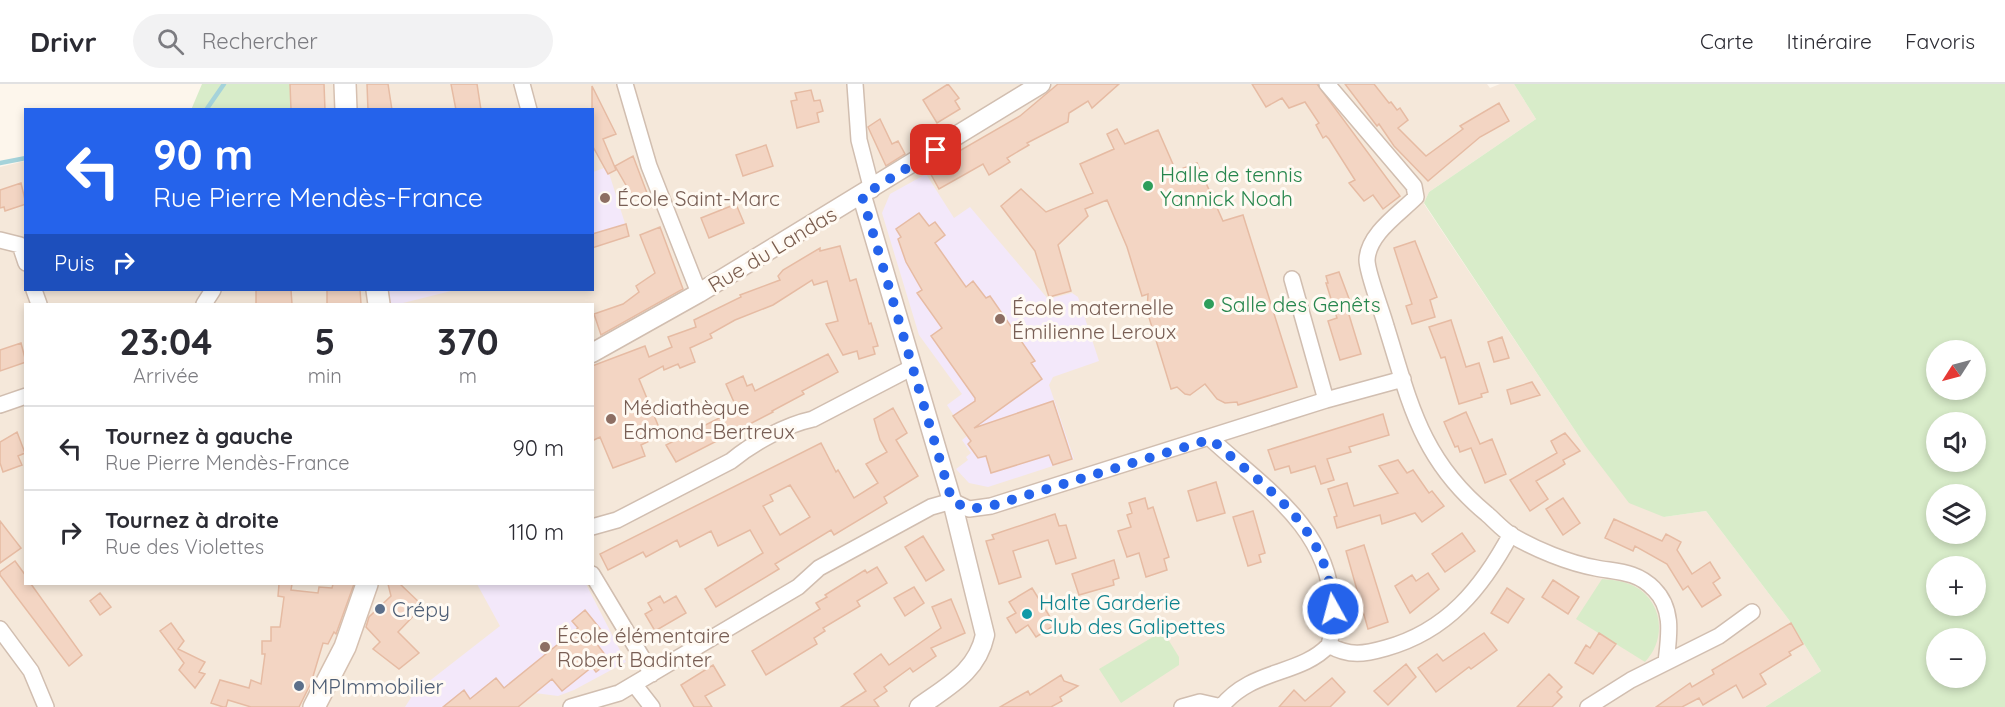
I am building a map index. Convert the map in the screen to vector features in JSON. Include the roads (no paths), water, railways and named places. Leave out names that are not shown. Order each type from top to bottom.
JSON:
[{"type":"main road","points":[[345,84],[346,108]]},
{"type":"main road","points":[[314,706],[345,647],[367,585]]},
{"type":"street","points":[[522,84],[528,108]]},
{"type":"street","points":[[624,84],[649,166],[699,293]]},
{"type":"street","points":[[855,84],[859,140],[867,193],[911,368],[952,501],[985,635],[981,653],[974,665],[920,707]]},
{"type":"street","name":"Rue du Landas","points":[[594,352],[699,293],[867,193],[1041,84]]},
{"type":"street","points":[[1327,84],[1414,186],[1416,197],[1374,238],[1367,261],[1403,379],[1424,438],[1435,460],[1463,495],[1511,534],[1562,558],[1596,568],[1629,573],[1645,580],[1661,598],[1667,611],[1670,624],[1666,662]]},
{"type":"street","points":[[0,240],[23,244]]},
{"type":"street","points":[[1292,279],[1326,400]]},
{"type":"street","points":[[594,526],[617,520],[731,461],[752,447],[800,422],[813,419],[911,368]]},
{"type":"street","points":[[571,707],[618,693],[652,674],[798,587],[819,568],[912,516],[952,501],[969,509],[991,506],[1211,439],[1326,400],[1403,379]]},
{"type":"street","points":[[0,405],[24,397]]},
{"type":"street","points":[[1182,707],[1200,702],[1222,707],[1233,692],[1259,678],[1318,657],[1329,645],[1334,630],[1331,588],[1318,548],[1290,508],[1211,439]]},
{"type":"street","points":[[1329,645],[1340,652],[1353,655],[1370,653],[1403,644],[1435,626],[1473,594],[1511,534]]},
{"type":"street","points":[[594,577],[652,674]]},
{"type":"street","points":[[1588,707],[1666,662],[1719,636],[1752,612]]},
{"type":"street","points":[[0,629],[31,671],[42,704],[46,707]]},
{"type":"street","points":[[634,684],[652,707]]},
{"type":"waterway","points":[[207,108],[224,84]]},
{"type":"waterway","points":[[0,163],[24,158]]},
{"type":"place","name":"Halle de tennis Yannick Noah","points":[[1148,186]]},
{"type":"place","name":"École Saint-Marc","points":[[605,198]]},
{"type":"place","name":"Salle des Genêts","points":[[1209,304]]},
{"type":"place","name":"École maternelle Émilienne Leroux","points":[[1000,319]]},
{"type":"place","name":"Médiathèque Edmond-Bertreux","points":[[611,419]]},
{"type":"place","name":"Crépy","points":[[380,609]]},
{"type":"place","name":"Halte Garderie Club des Galipettes","points":[[1027,614]]},
{"type":"place","name":"École élémentaire Robert Badinter","points":[[545,647]]},
{"type":"place","name":"MPImmobilier","points":[[299,686]]}]
